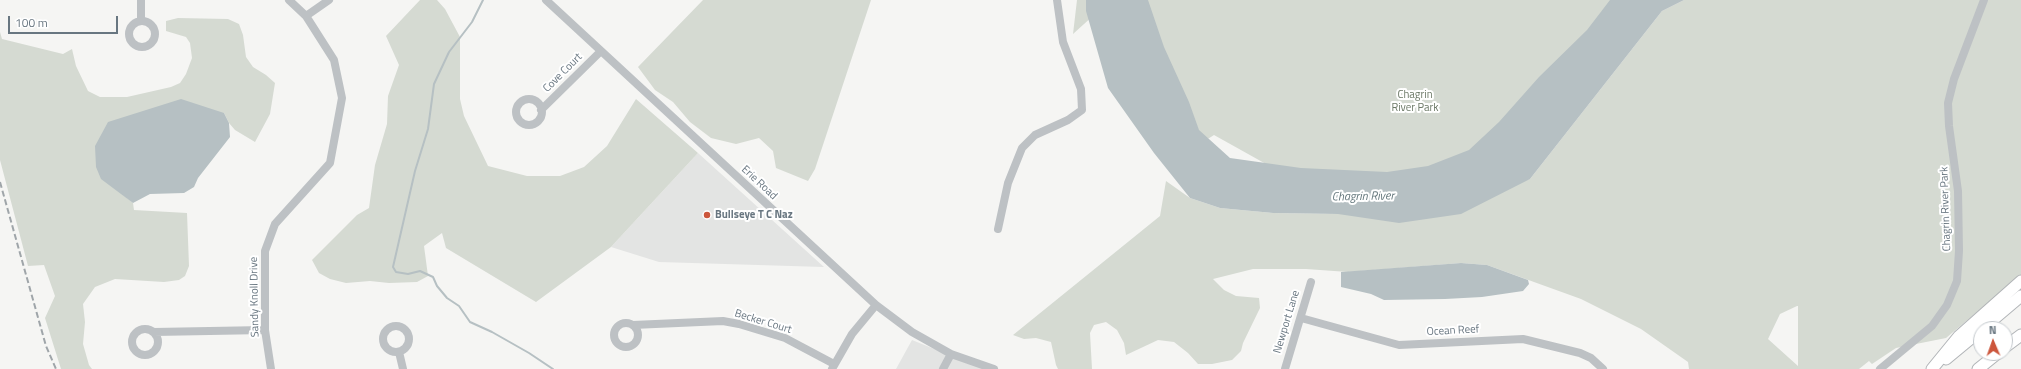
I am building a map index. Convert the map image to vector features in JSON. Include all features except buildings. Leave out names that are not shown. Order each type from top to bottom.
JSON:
[{"type":"highway","points":[[1934,369],[1959,336],[2021,281]]},
{"type":"highway","points":[[1992,321],[2021,296]]},
{"type":"highway","points":[[2013,340],[2021,334]]},
{"type":"highway","points":[[1934,369],[1973,337]]},
{"type":"highway","points":[[1978,369],[1988,361]]},
{"type":"street","points":[[141,0],[141,21]]},
{"type":"street","name":"Sandy Knoll Drive","points":[[271,369],[265,330],[265,251],[275,224],[330,163],[342,98],[334,60],[306,16],[289,0]]},
{"type":"street","points":[[306,16],[330,0]]},
{"type":"street","name":"Erie Road","points":[[546,0],[876,306],[912,332],[951,354],[994,369]]},
{"type":"street","points":[[998,229],[1008,183],[1022,148],[1035,135],[1068,120],[1082,110],[1081,89],[1063,42],[1057,0]]},
{"type":"street","name":"Chagrin River Park","points":[[1880,369],[1932,326],[1947,305],[1957,281],[1959,251],[1958,191],[1949,126],[1948,103],[1954,79],[1984,0]]},
{"type":"street","name":"Cove Court","points":[[541,110],[600,51]]},
{"type":"street","name":"Newport Lane","points":[[1285,369],[1311,282]]},
{"type":"street","points":[[833,366],[852,334],[876,306]]},
{"type":"street","name":"Ocean Reef","points":[[1301,318],[1399,345],[1523,339],[1580,353],[1591,358],[1603,369]]},
{"type":"street","name":"Becker Court","points":[[633,325],[723,321],[739,324],[785,338],[833,366]]},
{"type":"street","points":[[154,332],[265,330]]},
{"type":"street","points":[[399,352],[403,369]]},
{"type":"street","points":[[943,369],[951,354]]},
{"type":"shaded area","points":[[698,153],[824,267],[659,262],[611,247]]},
{"type":"shaded area","points":[[912,340],[984,369],[896,369]]},
{"type":"green space","points":[[420,0],[437,0],[445,9],[460,37],[460,99],[464,116],[488,166],[527,176],[560,176],[584,167],[607,146],[636,99],[698,153],[611,247],[536,302],[446,248],[442,233],[424,246],[428,276],[417,282],[389,283],[370,281],[346,283],[330,279],[319,273],[312,260],[357,215],[369,208],[375,165],[387,124],[388,96],[399,65],[386,36]]},
{"type":"green space","points":[[703,0],[871,0],[815,169],[808,181],[776,168],[773,151],[759,138],[736,144],[711,138],[690,122],[673,102],[655,90],[638,67]]},
{"type":"green space","name":"Chagrin River Park","points":[[1077,0],[1639,0],[1530,169],[1309,188],[1214,135],[1180,157],[1105,5],[1073,34]]},
{"type":"green space","points":[[1684,0],[2021,0],[2021,275],[1946,338],[1896,348],[1872,364],[1869,361],[1859,369],[1689,369],[1688,362],[1641,329],[1581,299],[1487,265],[1461,263],[1348,272],[1306,269],[1253,269],[1213,279],[1224,290],[1236,296],[1259,298],[1260,308],[1243,343],[1241,351],[1232,360],[1212,364],[1198,364],[1188,353],[1174,342],[1158,340],[1126,355],[1124,343],[1117,330],[1106,322],[1094,325],[1090,333],[1092,369],[1058,369],[1051,342],[1036,338],[1024,339],[1013,335],[1160,216],[1166,181],[1190,198],[1220,208],[1273,213],[1338,214],[1530,179],[1662,11]],"holes":[[[1798,306],[1798,366],[1768,339],[1780,314]]]},
{"type":"green space","points":[[178,18],[228,19],[239,24],[243,35],[246,57],[253,67],[275,83],[270,114],[255,142],[235,130],[229,123],[224,113],[120,192],[133,203],[134,210],[187,213],[189,266],[185,276],[179,280],[164,282],[115,279],[95,287],[83,304],[85,322],[83,344],[89,365],[92,369],[61,369],[45,318],[55,296],[44,265],[28,266],[0,160],[0,32],[2,39],[63,54],[72,49],[76,66],[88,91],[100,97],[127,97],[171,87],[180,83],[186,74],[192,58],[190,43],[186,37],[166,31],[166,21]]},
{"type":"water","name":"Chagrin River","points":[[1086,0],[1148,0],[1164,47],[1189,102],[1199,130],[1230,158],[1301,168],[1387,172],[1428,166],[1469,150],[1499,122],[1539,77],[1587,30],[1610,0],[1684,0],[1662,11],[1530,179],[1461,214],[1399,223],[1338,214],[1273,213],[1220,208],[1190,198],[1154,153],[1108,88],[1086,11]]},
{"type":"water","points":[[181,99],[224,113],[229,123],[230,137],[198,178],[194,187],[184,193],[150,194],[133,203],[101,179],[96,167],[95,146],[108,122]]},
{"type":"water","points":[[1461,263],[1487,265],[1528,280],[1529,284],[1523,291],[1482,297],[1384,300],[1371,294],[1341,287],[1341,272]]},
{"type":"waterway","points":[[483,0],[472,22],[449,52],[434,84],[428,129],[415,171],[393,267],[396,272],[408,274],[420,271],[433,277],[437,286],[447,298],[459,306],[470,322],[492,332],[529,353],[553,369]]},
{"type":"railway","points":[[0,182],[46,346],[56,369]]},
{"type":"place","name":"Bullseye T C Naz","points":[[707,215]]}]
